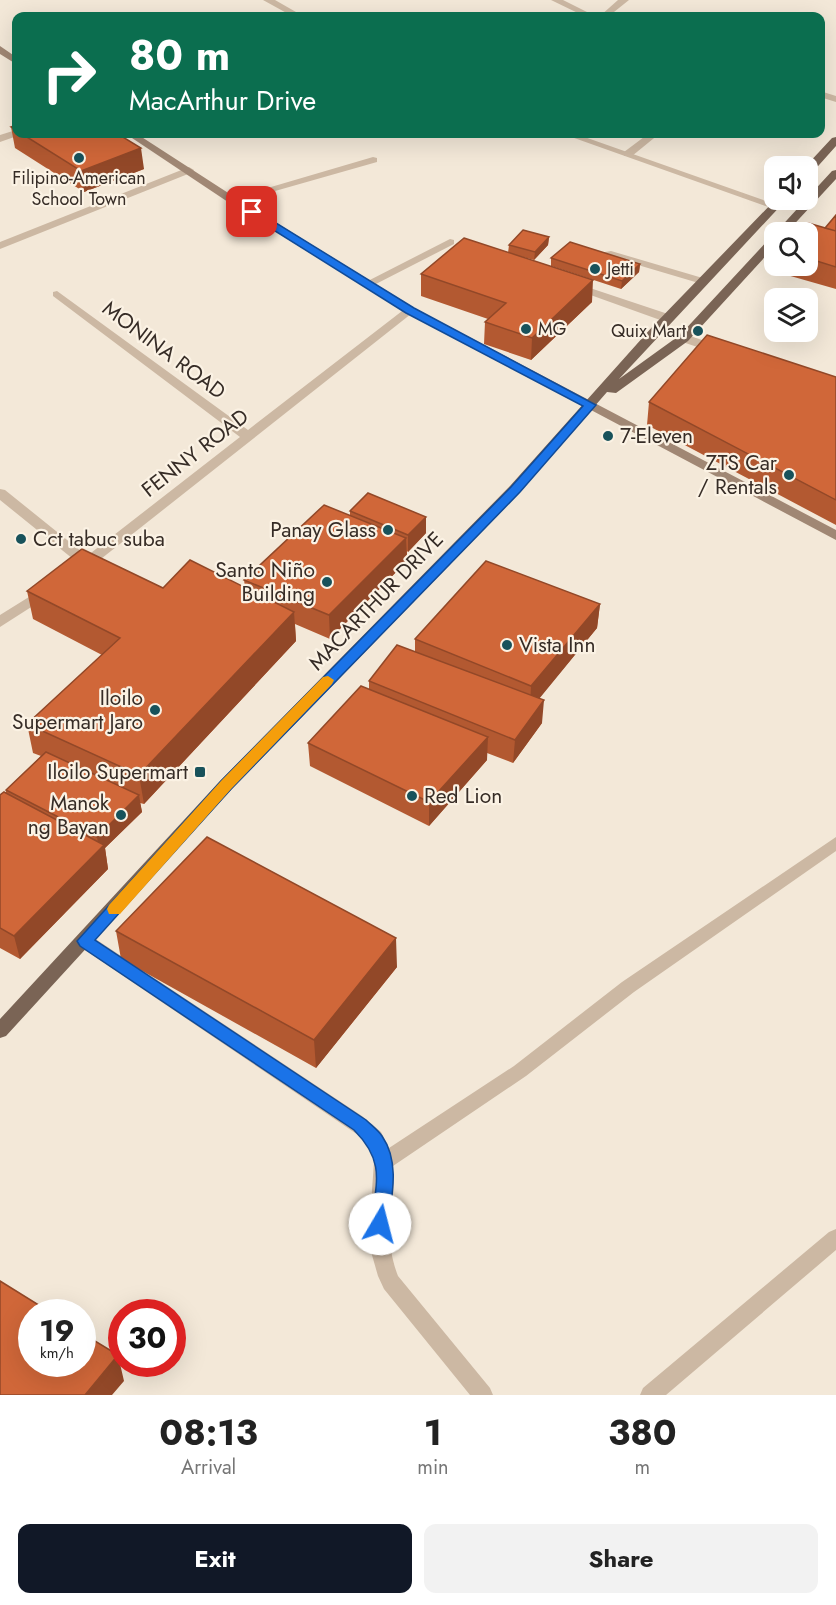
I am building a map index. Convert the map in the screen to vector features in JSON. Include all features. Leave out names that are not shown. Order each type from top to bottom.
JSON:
[{"type":"main road","points":[[818,160],[836,140]]},
{"type":"main road","points":[[790,222],[836,172]]},
{"type":"main road","name":"MACARTHUR DRIVE","points":[[0,1031],[226,785],[515,489],[667,318],[771,210]]},
{"type":"main road","points":[[590,405],[684,338],[764,251]]},
{"type":"street","points":[[268,0],[290,12]]},
{"type":"street","points":[[556,0],[582,12]]},
{"type":"street","points":[[609,12],[624,0]]},
{"type":"street","points":[[137,138],[232,200],[410,310],[836,536]]},
{"type":"street","points":[[580,138],[764,198]]},
{"type":"street","points":[[628,154],[649,138]]},
{"type":"street","points":[[232,200],[373,160]]},
{"type":"street","points":[[0,246],[189,170]]},
{"type":"street","points":[[368,284],[450,242]]},
{"type":"street","points":[[667,318],[581,289],[574,285],[574,279],[603,255],[611,254],[702,281]]},
{"type":"street","name":"MONINA ROAD","points":[[57,294],[247,436]]},
{"type":"street","name":"FENNY ROAD","points":[[0,622],[87,563],[410,310]]},
{"type":"street","points":[[657,329],[727,352]]},
{"type":"street","points":[[0,494],[87,563]]},
{"type":"street","points":[[384,1161],[520,1071],[628,987],[836,843]]},
{"type":"street","points":[[85,941],[360,1125],[376,1141],[384,1161],[385,1181],[380,1224],[383,1267],[391,1283],[483,1395]]},
{"type":"street","points":[[650,1395],[836,1238]]},
{"type":"building","points":[[28,138],[125,138],[141,148],[81,171]]},
{"type":"building","points":[[836,215],[836,231],[825,228]]},
{"type":"building","points":[[818,226],[836,231],[836,267],[818,261]]},
{"type":"building","points":[[523,230],[549,237],[535,252],[509,245]]},
{"type":"building","points":[[464,238],[593,280],[532,338],[485,322],[506,303],[421,274]]},
{"type":"building","points":[[570,242],[640,264],[622,281],[551,258]]},
{"type":"building","name":"ZTS Car / Rentals","points":[[707,335],[836,377],[836,500],[649,402]]},
{"type":"building","points":[[368,493],[426,517],[408,535],[350,511]]},
{"type":"building","name":"Santo Niño Building","points":[[324,505],[406,538],[329,615],[244,580]]},
{"type":"building","name":"Iloilo Supermart Jaro","points":[[82,549],[163,588],[190,560],[294,612],[139,775],[27,724],[120,638],[27,591]]},
{"type":"building","name":"Vista Inn","points":[[486,561],[600,604],[531,686],[415,639]]},
{"type":"building","points":[[397,645],[544,700],[515,740],[369,681]]},
{"type":"building","name":"Red Lion","points":[[361,686],[488,737],[429,802],[308,743]]},
{"type":"building","points":[[46,752],[139,795],[97,837],[6,790]]},
{"type":"building","points":[[4,792],[104,845],[14,936],[0,928],[0,795]]},
{"type":"building","points":[[207,837],[396,938],[314,1040],[116,931]]},
{"type":"building","points":[[0,1281],[29,1299],[18,1299],[18,1377],[96,1377],[96,1342],[108,1349],[108,1367],[85,1395],[0,1395]]},
{"type":"slow traffic","points":[[114,909],[226,785],[328,680]]},
{"type":"place","name":"Filipino-American School Town","points":[[79,158]]},
{"type":"place","name":"Jetti","points":[[595,269]]},
{"type":"place","name":"MG","points":[[526,329]]},
{"type":"place","name":"Quix Mart","points":[[698,331]]},
{"type":"place","name":"7-Eleven","points":[[608,436]]},
{"type":"place","name":"ZTS Car / Rentals","points":[[789,475]]},
{"type":"place","name":"Panay Glass","points":[[388,530]]},
{"type":"place","name":"Cct tabuc suba","points":[[21,539]]},
{"type":"place","name":"Santo Niño Building","points":[[327,582]]},
{"type":"place","name":"Vista Inn","points":[[507,645]]},
{"type":"place","name":"Iloilo Supermart Jaro","points":[[155,710]]},
{"type":"place","name":"Iloilo Supermart","points":[[200,772]]},
{"type":"place","name":"Red Lion","points":[[412,796]]},
{"type":"place","name":"Manok ng Bayan","points":[[121,815]]},
{"type":"route","points":[[252,212],[410,310],[590,405],[515,489],[226,785],[195,822],[85,941],[360,1125],[376,1141],[384,1161],[385,1181],[380,1224]]}]
